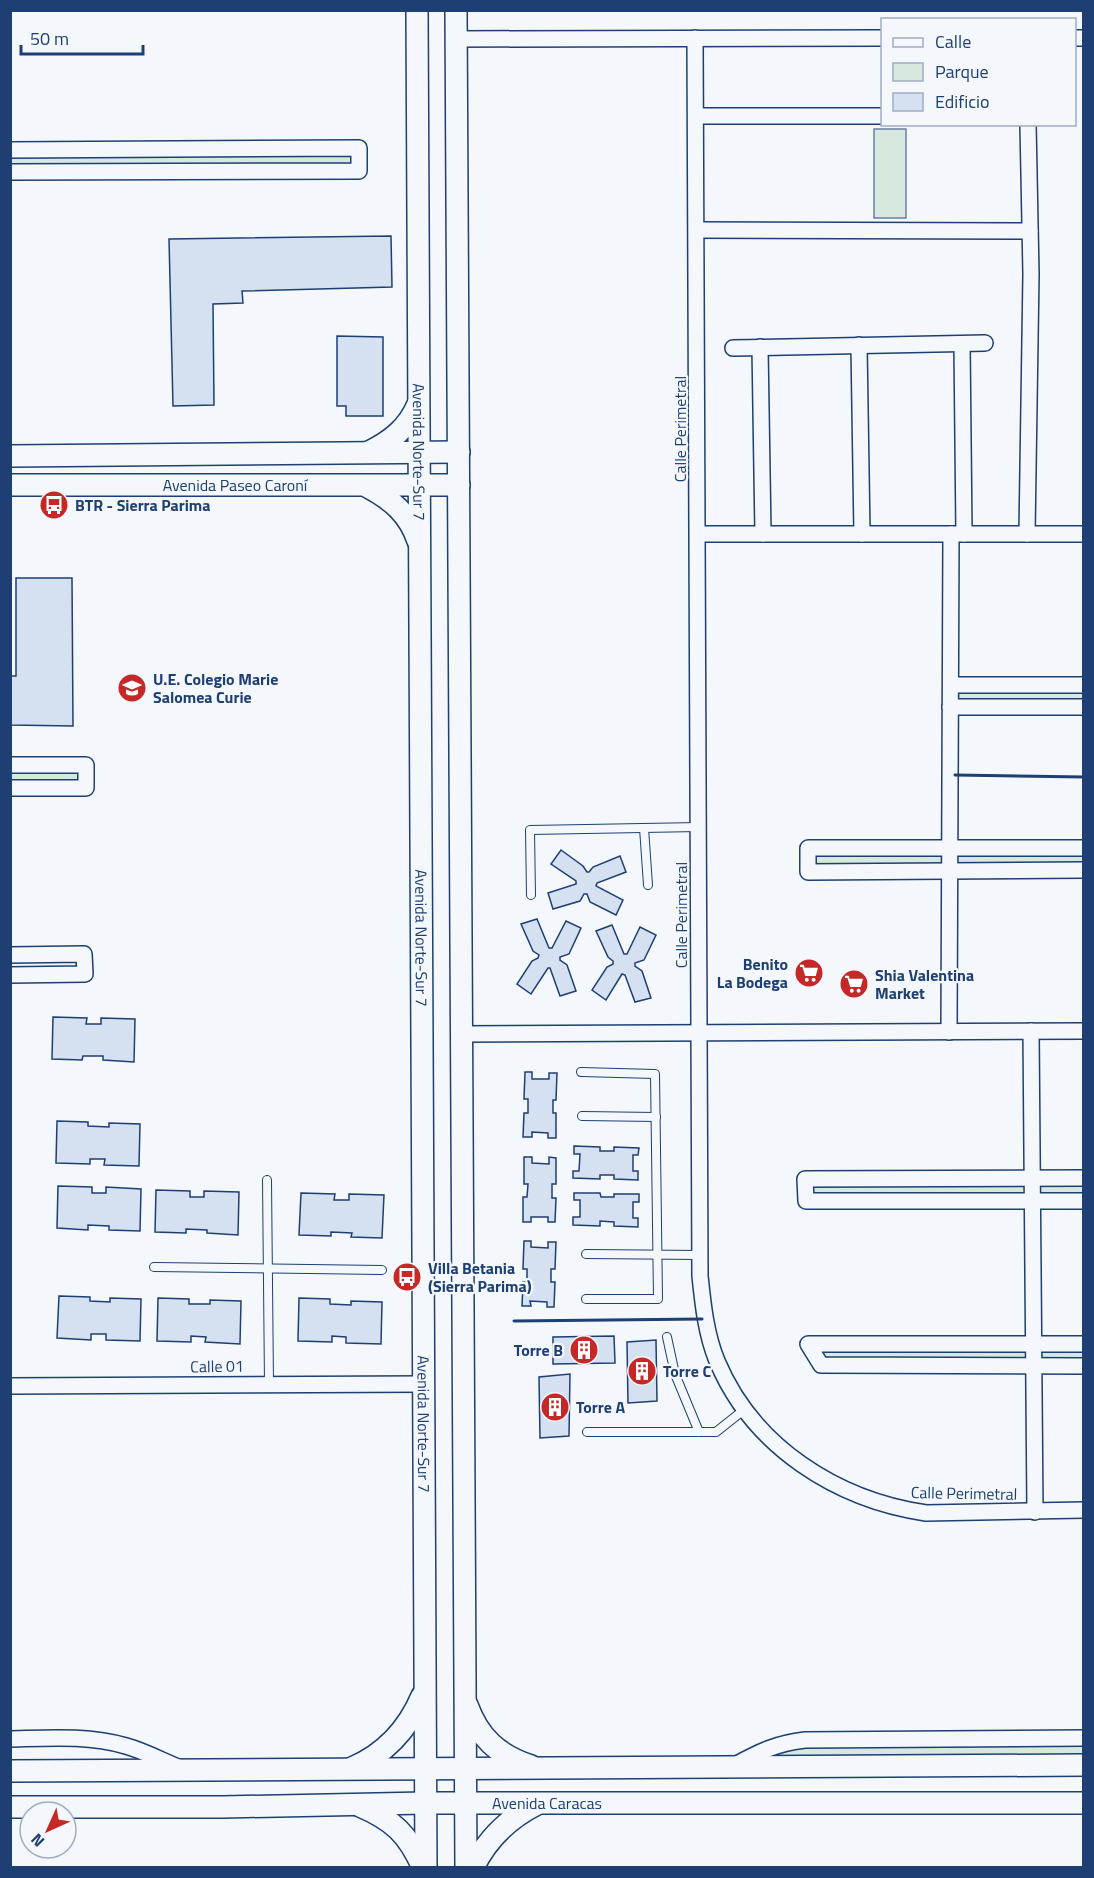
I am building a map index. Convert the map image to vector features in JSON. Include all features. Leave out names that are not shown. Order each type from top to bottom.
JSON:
[{"type":"main road","name":"Avenida Norte-Sur 7","points":[[417,10],[421,547],[424,1868]]},
{"type":"main road","points":[[456,10],[466,1868]]},
{"type":"main road","points":[[368,452],[384,445],[402,430],[415,412],[419,401]]},
{"type":"main road","name":"Avenida Paseo Caroní","points":[[10,456],[459,452]]},
{"type":"main road","name":"Avenida Paseo Caroní","points":[[10,485],[459,485]]},
{"type":"main road","points":[[364,485],[396,504],[408,518],[421,547]]},
{"type":"main road","points":[[347,1770],[380,1753],[394,1740],[416,1711],[425,1690]]},
{"type":"main road","points":[[465,1698],[472,1718],[483,1735],[497,1749],[512,1759],[540,1769]]},
{"type":"main road","name":"Avenida Caracas","points":[[10,1771],[1083,1765]]},
{"type":"main road","points":[[354,1803],[388,1820],[402,1832],[415,1849],[424,1868]]},
{"type":"main road","name":"Avenida Caracas","points":[[10,1807],[223,1807],[354,1803],[1083,1803]]},
{"type":"main road","points":[[473,1868],[478,1857],[505,1825],[520,1812],[538,1803]]},
{"type":"street","name":"Calle Perimetral","points":[[695,38],[699,534],[700,1255],[703,1307],[708,1334],[726,1380],[745,1409],[776,1444],[801,1465],[851,1493],[902,1510],[926,1513],[1083,1510]]},
{"type":"street","points":[[456,39],[881,38]]},
{"type":"street","points":[[696,116],[881,116]]},
{"type":"street","points":[[1027,534],[1030,231],[1028,126]]},
{"type":"street","points":[[10,150],[359,148],[359,171],[10,172]]},
{"type":"street","points":[[697,230],[1030,231]]},
{"type":"street","points":[[733,348],[985,343]]},
{"type":"street","points":[[949,1032],[950,707],[962,344]]},
{"type":"street","points":[[860,345],[862,534]]},
{"type":"street","points":[[760,347],[762,534]]},
{"type":"street","points":[[699,534],[1083,534]]},
{"type":"street","points":[[951,685],[1083,685]]},
{"type":"street","points":[[950,707],[1083,707]]},
{"type":"street","points":[[10,765],[86,765],[86,788],[10,788]]},
{"type":"street","points":[[1083,848],[808,848],[808,872],[1083,870]]},
{"type":"street","points":[[10,955],[84,954],[84,974],[10,975]]},
{"type":"street","points":[[1031,1031],[1035,1512]]},
{"type":"street","points":[[462,1034],[1083,1031]]},
{"type":"street","points":[[1083,1178],[805,1179],[806,1201],[1083,1201]]},
{"type":"street","points":[[1083,1344],[808,1344],[821,1365],[1083,1366]]},
{"type":"street","name":"Calle 01","points":[[10,1386],[424,1384]]},
{"type":"street","name":"Avenida Caracas","points":[[10,1739],[72,1738],[102,1741],[127,1746],[186,1770]]},
{"type":"street","name":"Avenida Caracas","points":[[729,1767],[769,1747],[805,1740],[1083,1738]]},
{"type":"lane","points":[[531,895],[530,830],[699,827]]},
{"type":"lane","points":[[644,828],[648,885]]},
{"type":"lane","points":[[581,1072],[655,1074],[656,1117],[658,1299],[586,1299]]},
{"type":"lane","points":[[582,1116],[656,1117]]},
{"type":"lane","points":[[267,1180],[269,1384]]},
{"type":"lane","points":[[586,1254],[700,1255]]},
{"type":"lane","points":[[154,1267],[382,1270]]},
{"type":"lane","points":[[667,1336],[675,1374],[699,1432]]},
{"type":"lane","points":[[587,1432],[716,1432],[745,1409]]},
{"type":"green space","points":[[874,129],[906,129],[906,218],[874,218]]},
{"type":"green space","points":[[359,148],[359,171],[11,172],[10,150]]},
{"type":"green space","points":[[951,685],[1083,685],[1083,707],[950,707]]},
{"type":"green space","points":[[10,765],[86,765],[86,788],[11,788]]},
{"type":"green space","points":[[808,848],[1083,848],[1083,870],[808,872]]},
{"type":"green space","points":[[1083,1178],[1083,1201],[806,1201],[805,1179]]},
{"type":"green space","points":[[808,1344],[1083,1344],[1083,1366],[821,1365]]},
{"type":"green space","points":[[1083,1738],[1083,1765],[729,1767],[769,1747]]},
{"type":"building","points":[[391,236],[392,287],[242,291],[243,303],[213,304],[214,405],[173,406],[169,239]]},
{"type":"building","points":[[337,336],[383,337],[383,416],[346,416],[346,406],[337,406]]},
{"type":"building","points":[[16,578],[72,578],[73,726],[10,725],[10,676],[16,676]]},
{"type":"building","points":[[561,850],[583,866],[587,872],[593,867],[620,856],[626,872],[597,883],[596,886],[623,900],[616,915],[590,902],[587,894],[584,894],[580,901],[553,909],[548,893],[576,884],[576,881],[551,864]]},
{"type":"building","points":[[537,919],[549,948],[552,948],[566,921],[581,928],[569,954],[560,957],[560,960],[567,965],[576,991],[560,996],[550,968],[531,994],[517,984],[532,961],[539,955],[533,951],[521,924]]},
{"type":"building","points":[[612,925],[624,954],[627,954],[640,927],[656,935],[644,960],[635,963],[635,966],[642,971],[651,998],[635,1002],[625,975],[622,974],[606,1000],[592,990],[607,967],[613,964],[596,931]]},
{"type":"building","points":[[53,1017],[87,1018],[86,1024],[101,1024],[101,1018],[135,1019],[134,1062],[103,1060],[103,1056],[83,1056],[82,1060],[52,1059]]},
{"type":"building","points":[[525,1072],[532,1072],[532,1079],[549,1079],[549,1073],[557,1073],[556,1100],[553,1100],[553,1113],[556,1113],[556,1138],[548,1138],[548,1133],[532,1132],[532,1137],[523,1137],[524,1113],[528,1113],[528,1099],[524,1099]]},
{"type":"building","points":[[57,1121],[88,1122],[88,1126],[109,1127],[109,1123],[140,1124],[139,1166],[104,1165],[105,1159],[90,1159],[90,1164],[56,1163]]},
{"type":"building","points":[[574,1146],[600,1147],[600,1151],[614,1151],[614,1147],[639,1148],[638,1155],[633,1155],[633,1171],[638,1171],[638,1180],[614,1179],[614,1175],[600,1175],[600,1179],[573,1178],[573,1171],[579,1171],[580,1154],[574,1154]]},
{"type":"building","points":[[524,1157],[532,1157],[532,1163],[549,1164],[549,1157],[556,1158],[556,1184],[552,1184],[552,1198],[556,1198],[555,1222],[548,1222],[548,1217],[531,1217],[531,1222],[523,1222],[523,1197],[527,1197],[528,1184],[524,1184]]},
{"type":"building","points":[[58,1186],[92,1187],[92,1193],[106,1193],[106,1187],[141,1189],[140,1231],[109,1230],[109,1226],[88,1225],[88,1230],[57,1228]]},
{"type":"building","points":[[156,1190],[190,1191],[190,1197],[204,1197],[204,1191],[239,1192],[238,1235],[186,1229],[186,1233],[155,1232]]},
{"type":"building","points":[[301,1193],[335,1194],[334,1200],[349,1200],[349,1194],[384,1195],[382,1238],[351,1237],[352,1233],[331,1232],[331,1236],[299,1235]]},
{"type":"building","points":[[574,1193],[600,1193],[601,1197],[614,1197],[614,1194],[639,1194],[639,1202],[633,1202],[633,1218],[638,1218],[638,1227],[614,1226],[614,1222],[600,1221],[600,1226],[573,1225],[573,1217],[580,1217],[580,1200],[574,1200]]},
{"type":"building","points":[[524,1241],[531,1241],[531,1247],[548,1248],[548,1242],[556,1242],[555,1269],[551,1269],[551,1282],[555,1282],[554,1307],[547,1307],[547,1302],[530,1301],[531,1306],[522,1306],[523,1282],[527,1282],[527,1269],[523,1269]]},
{"type":"building","points":[[59,1296],[90,1297],[90,1301],[110,1302],[110,1298],[141,1299],[140,1341],[106,1340],[106,1334],[91,1334],[91,1340],[57,1338]]},
{"type":"building","points":[[158,1298],[189,1299],[189,1304],[210,1304],[210,1300],[241,1301],[240,1344],[205,1342],[206,1337],[191,1336],[191,1342],[157,1341]]},
{"type":"building","points":[[299,1298],[330,1299],[330,1304],[351,1305],[351,1301],[382,1302],[381,1344],[346,1343],[346,1337],[332,1336],[332,1342],[298,1341]]},
{"type":"building","name":"Torre B","points":[[614,1336],[615,1363],[553,1364],[553,1337]]},
{"type":"building","name":"Torre C","points":[[656,1340],[657,1401],[628,1403],[627,1342]]},
{"type":"building","name":"Torre A","points":[[570,1374],[569,1436],[540,1438],[539,1377]]},
{"type":"wall","points":[[955,775],[1084,777]]},
{"type":"wall","points":[[514,1321],[702,1319]]},
{"type":"place","name":"BTR - Sierra Parima","points":[[54,505]]},
{"type":"place","name":"U.E. Colegio Marie Salomea Curie","points":[[132,688]]},
{"type":"place","name":"Benito La Bodega","points":[[809,973]]},
{"type":"place","name":"Shia Valentina Market","points":[[854,984]]},
{"type":"place","name":"Villa Betania (Sierra Parima)","points":[[407,1277]]},
{"type":"place","name":"Torre B","points":[[584,1350]]},
{"type":"place","name":"Torre C","points":[[642,1371]]},
{"type":"place","name":"Torre A","points":[[555,1407]]}]
